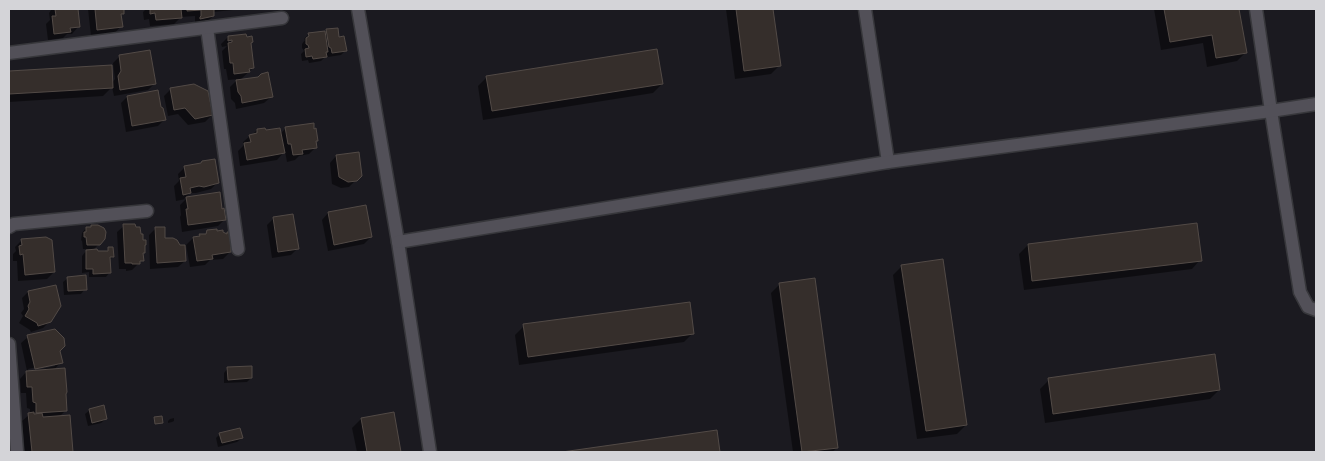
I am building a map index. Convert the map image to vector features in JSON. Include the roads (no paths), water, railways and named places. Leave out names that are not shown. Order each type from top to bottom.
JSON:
[{"type":"street","points":[[358,9],[398,242],[430,452]]},
{"type":"street","points":[[865,9],[888,162]]},
{"type":"street","points":[[1256,9],[1270,112],[1300,292],[1308,307],[1316,310]]},
{"type":"street","points":[[9,53],[282,18]]},
{"type":"street","points":[[207,28],[238,249]]},
{"type":"street","points":[[398,242],[888,162],[1270,112],[1316,104]]},
{"type":"street","points":[[9,227],[14,224],[147,211]]},
{"type":"street","points":[[9,344],[17,452]]}]
